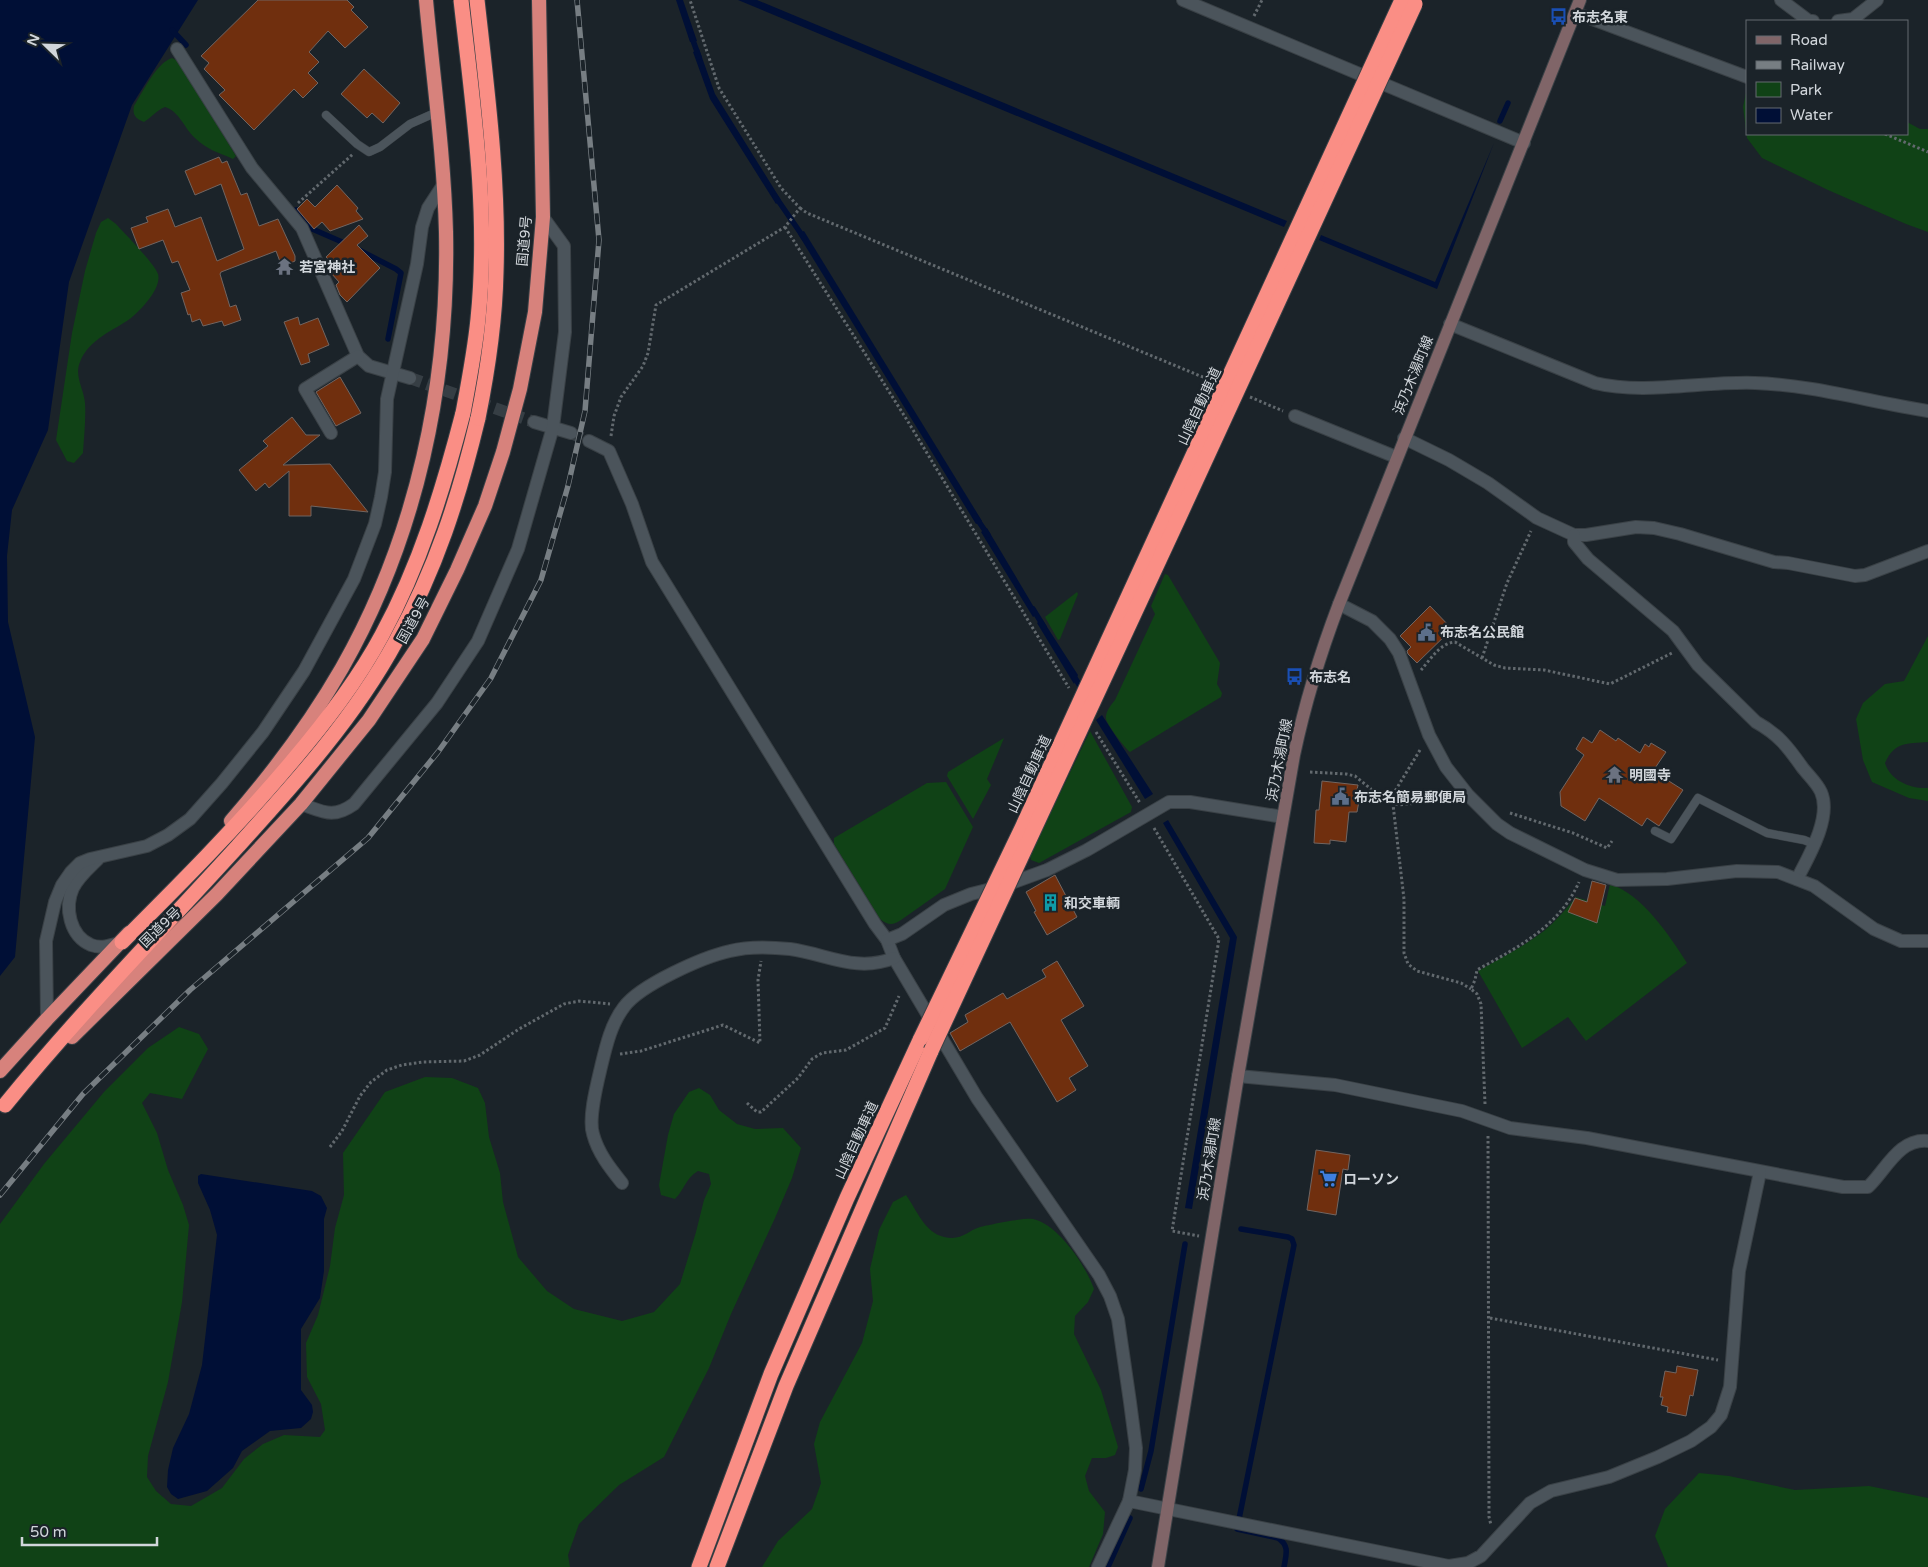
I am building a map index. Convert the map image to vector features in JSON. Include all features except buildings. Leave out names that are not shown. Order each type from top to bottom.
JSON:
[{"type":"highway","name":"国道9号","points":[[0,1072],[47,1019],[122,942],[237,814],[278,762],[306,724],[342,668],[390,566],[409,511],[436,394],[446,283],[446,231],[443,184],[426,0]]},
{"type":"highway","points":[[122,942],[254,807],[330,716],[358,675],[394,611],[421,550],[451,461],[463,412],[472,367],[478,317],[481,221],[476,131],[461,0]]},
{"type":"highway","points":[[2,1108],[71,1026],[217,869],[311,764],[370,684],[395,643],[417,602],[436,558],[453,514],[478,418],[488,371],[493,323],[496,272],[496,220],[490,125],[477,0]]},
{"type":"highway","name":"国道9号","points":[[2,1108],[76,1032],[217,894],[301,804],[369,720],[423,639],[457,570],[485,506],[503,452],[520,389],[534,312],[543,217],[538,0]]},
{"type":"highway","name":"山陰自動車道","points":[[699,1567],[771,1374],[847,1198],[1411,1]]},
{"type":"highway","name":"山陰自動車道","points":[[717,1567],[786,1386],[932,1051],[1180,516],[1411,1]]},
{"type":"main road","name":"浜乃木湯町線","points":[[1158,1567],[1238,1076],[1304,708],[1319,657],[1396,457],[1580,0]]},
{"type":"street","points":[[1182,0],[1524,143]]},
{"type":"street","points":[[1781,0],[1809,20]]},
{"type":"street","points":[[1843,20],[1853,18],[1877,0]]},
{"type":"street","points":[[1576,12],[1746,77]]},
{"type":"street","points":[[177,48],[252,168],[302,228],[358,356],[369,366],[410,378]]},
{"type":"street","points":[[47,1019],[46,941],[55,902],[71,872],[80,863],[148,846],[168,835],[190,819],[263,732],[304,671],[354,580],[375,524],[385,472],[387,399],[416,273],[422,227],[428,208],[443,184]]},
{"type":"street","points":[[301,804],[328,814],[342,812],[354,804],[437,704],[478,642],[518,549],[553,427],[564,332],[564,246],[543,217]]},
{"type":"street","points":[[1450,324],[1595,384],[1643,387],[1752,382],[1791,384],[1882,404],[1928,411]]},
{"type":"street","points":[[331,434],[305,389],[358,356]]},
{"type":"street","points":[[1295,416],[1396,457]]},
{"type":"street","points":[[534,422],[571,433]]},
{"type":"street","points":[[1404,438],[1449,460],[1488,483],[1537,518],[1574,535],[1586,535],[1636,527],[1654,528],[1774,562],[1804,565],[1843,575],[1855,576],[1865,575],[1928,551]]},
{"type":"street","points":[[589,441],[609,451],[632,504],[652,562],[870,916],[887,940],[894,958],[977,1098],[1099,1274],[1110,1296],[1118,1318],[1136,1448],[1135,1470],[1129,1501],[1098,1567]]},
{"type":"street","points":[[1574,535],[1574,542],[1588,559],[1673,631],[1698,665],[1756,722],[1768,728],[1785,742],[1820,791],[1824,816],[1814,844],[1797,879]]},
{"type":"street","points":[[1339,604],[1366,617],[1383,630],[1399,653],[1429,735],[1446,767],[1462,789],[1497,824],[1510,832],[1585,870],[1617,880],[1667,879],[1737,871],[1778,872],[1814,886],[1874,929],[1901,941],[1928,941]]},
{"type":"street","points":[[887,940],[902,934],[944,906],[971,894],[1004,886],[1047,870],[1087,850],[1168,802],[1190,802],[1283,817]]},
{"type":"street","points":[[102,856],[87,869],[73,888],[69,910],[71,920],[75,931],[91,945],[110,946],[122,942]]},
{"type":"street","points":[[622,1183],[607,1164],[593,1134],[591,1125],[604,1053],[616,1020],[625,1006],[640,992],[664,977],[729,951],[764,948],[792,950],[869,965],[894,958]]},
{"type":"street","points":[[1238,1076],[1335,1085],[1462,1111],[1510,1128],[1588,1138],[1843,1187],[1868,1187],[1879,1177],[1890,1160],[1906,1145],[1920,1140],[1928,1141]]},
{"type":"street","points":[[1129,1501],[1449,1566],[1483,1561],[1494,1540],[1530,1504],[1551,1491],[1609,1477],[1691,1441],[1711,1427],[1721,1415],[1730,1387],[1739,1271],[1760,1172]]},
{"type":"lane","points":[[326,115],[361,147],[370,152],[375,151],[410,124],[436,112]]},
{"type":"lane","points":[[1655,831],[1671,839],[1698,798],[1767,833],[1804,840],[1814,844]]},
{"type":"path","points":[[690,0],[720,88],[781,188],[800,208],[825,221],[1212,381]]},
{"type":"path","points":[[1887,135],[1928,152]]},
{"type":"path","points":[[288,211],[361,147]]},
{"type":"path","points":[[609,451],[614,416],[621,397],[643,366],[648,353],[656,305],[787,224],[800,208]]},
{"type":"path","points":[[1249,396],[1295,416]]},
{"type":"path","points":[[1482,658],[1507,583],[1537,518]]},
{"type":"path","points":[[1410,681],[1443,646],[1455,642],[1494,665],[1505,668],[1544,670],[1610,684],[1685,647]]},
{"type":"path","points":[[1429,735],[1393,793],[1392,803],[1404,899],[1403,945],[1406,959],[1412,968],[1416,971],[1461,983],[1476,994],[1481,1004],[1482,1053],[1488,1120],[1490,1318],[1489,1517],[1494,1540]]},
{"type":"path","points":[[1310,772],[1355,776],[1382,798],[1398,805],[1449,800],[1462,789]]},
{"type":"path","points":[[1502,811],[1573,833],[1607,848],[1612,841]]},
{"type":"path","points":[[1471,989],[1477,970],[1528,942],[1556,918],[1575,893],[1585,870]]},
{"type":"path","points":[[604,1053],[625,1054],[723,1025],[760,1043],[758,980],[764,948]]},
{"type":"path","points":[[747,1102],[757,1112],[761,1112],[798,1078],[812,1059],[822,1053],[846,1050],[884,1028],[903,988],[909,984]]},
{"type":"path","points":[[330,1147],[342,1131],[360,1096],[371,1082],[387,1070],[402,1065],[423,1062],[464,1062],[480,1055],[519,1029],[564,1004],[579,1001],[625,1006]]},
{"type":"path","points":[[1490,1318],[1733,1363]]},
{"type":"green space","points":[[172,58],[178,61],[236,156],[233,159],[199,142],[170,109],[165,107],[159,110],[144,122],[135,116],[134,106],[150,79],[166,61]]},
{"type":"green space","points":[[1746,93],[1746,130],[1743,107]]},
{"type":"green space","points":[[1908,123],[1920,129],[1928,129],[1928,232],[1828,190],[1762,158],[1747,135],[1908,135]]},
{"type":"green space","points":[[108,218],[116,224],[145,256],[158,274],[158,280],[154,292],[140,310],[95,341],[80,362],[78,372],[85,403],[85,428],[83,453],[74,463],[67,461],[56,440],[72,333],[85,271],[96,233],[101,222]]},
{"type":"green space","points":[[1165,574],[1168,575],[1220,663],[1217,684],[1222,693],[1221,697],[1130,752],[1110,726],[1106,719],[1106,714],[1115,700],[1155,614],[1151,606]]},
{"type":"green space","points":[[1077,592],[1078,594],[1058,640],[1045,617]]},
{"type":"green space","points":[[1928,636],[1928,742],[1897,747],[1885,763],[1896,779],[1914,787],[1928,788],[1928,801],[1909,798],[1872,782],[1863,760],[1856,719],[1863,703],[1885,684],[1904,681]]},
{"type":"green space","points":[[1090,731],[1132,807],[1131,812],[1039,863],[1031,860],[1030,856]]},
{"type":"green space","points":[[1004,738],[987,779],[991,785],[973,819],[947,776],[948,772]]},
{"type":"green space","points":[[946,782],[973,827],[945,889],[898,922],[893,924],[885,923],[880,919],[834,844],[834,838],[927,783]]},
{"type":"green space","points":[[1610,884],[1622,889],[1644,906],[1664,929],[1687,963],[1586,1041],[1568,1017],[1522,1048],[1478,971],[1544,931],[1576,897],[1605,906]]},
{"type":"green space","points":[[179,1027],[199,1034],[208,1049],[182,1099],[150,1093],[142,1103],[157,1133],[168,1170],[183,1205],[189,1225],[182,1302],[168,1382],[148,1456],[147,1477],[156,1491],[171,1504],[191,1506],[222,1488],[244,1459],[263,1444],[284,1435],[320,1437],[325,1430],[321,1404],[307,1377],[306,1343],[318,1315],[330,1266],[335,1228],[344,1195],[343,1153],[385,1092],[425,1077],[452,1078],[478,1088],[485,1103],[489,1137],[500,1173],[503,1202],[518,1257],[547,1291],[574,1309],[622,1321],[654,1312],[680,1284],[704,1200],[711,1184],[709,1174],[698,1171],[690,1177],[675,1199],[661,1195],[659,1185],[668,1135],[674,1114],[689,1092],[699,1088],[710,1095],[719,1110],[737,1124],[755,1129],[783,1128],[801,1148],[792,1178],[709,1368],[664,1457],[619,1485],[579,1524],[568,1555],[570,1567],[0,1567],[0,1224],[44,1164],[104,1092],[148,1048]]},
{"type":"green space","points":[[906,1195],[926,1225],[944,1237],[960,1237],[980,1227],[1015,1220],[1033,1219],[1042,1222],[1061,1237],[1085,1269],[1094,1289],[1088,1302],[1075,1316],[1074,1334],[1101,1390],[1118,1447],[1115,1455],[1106,1458],[1092,1458],[1085,1476],[1089,1491],[1105,1512],[1103,1534],[1089,1567],[762,1567],[778,1541],[812,1509],[821,1483],[814,1444],[820,1422],[862,1343],[873,1301],[870,1269],[879,1230],[893,1202]]},
{"type":"green space","points":[[1699,1473],[1729,1476],[1795,1490],[1869,1486],[1928,1498],[1928,1567],[1668,1567],[1655,1536],[1665,1509]]},
{"type":"water","points":[[0,0],[198,0],[132,105],[69,282],[48,430],[12,510],[7,556],[8,622],[35,737],[15,957],[0,976]]},
{"type":"water","points":[[676,0],[683,0],[697,41],[690,42]]},
{"type":"water","points":[[738,0],[757,0],[1287,221],[1284,227]]},
{"type":"water","points":[[699,49],[715,94],[781,200],[776,204],[710,99],[693,52]]},
{"type":"water","points":[[1494,143],[1437,289],[1319,240],[1321,235],[1435,282]]},
{"type":"water","points":[[804,231],[982,521],[976,524],[798,234]]},
{"type":"water","points":[[987,528],[1038,614],[1033,617],[981,532]]},
{"type":"water","points":[[1042,619],[1078,675],[1074,684],[1037,623]]},
{"type":"water","points":[[1102,715],[1153,794],[1145,799],[1096,720]]},
{"type":"water","points":[[1168,820],[1237,937],[1192,1209],[1185,1208],[1230,938],[1163,823]]},
{"type":"water","points":[[201,1174],[312,1191],[321,1196],[327,1208],[324,1219],[324,1271],[320,1298],[301,1329],[301,1390],[312,1405],[311,1419],[301,1428],[270,1431],[242,1451],[233,1468],[207,1491],[178,1499],[171,1494],[167,1487],[168,1470],[173,1448],[189,1414],[202,1365],[217,1235],[210,1210],[198,1183],[198,1176]]},
{"type":"waterway","points":[[172,30],[186,45]]},
{"type":"waterway","points":[[691,35],[699,57]]},
{"type":"waterway","points":[[1500,121],[1508,103]]},
{"type":"waterway","points":[[775,196],[804,238]]},
{"type":"waterway","points":[[296,210],[310,228],[349,245]]},
{"type":"waterway","points":[[357,249],[401,273],[388,339]]},
{"type":"waterway","points":[[975,516],[988,535]]},
{"type":"waterway","points":[[1033,609],[1044,627]]},
{"type":"waterway","points":[[1072,673],[1083,691]]},
{"type":"waterway","points":[[1241,1229],[1288,1237],[1292,1239],[1294,1245],[1237,1529],[1278,1538],[1282,1541],[1286,1548],[1284,1567]]},
{"type":"waterway","points":[[1141,1489],[1151,1451],[1185,1244]]},
{"type":"waterway","points":[[1108,1567],[1130,1518]]},
{"type":"tunnel","points":[[410,378],[534,422]]},
{"type":"tunnel","points":[[571,433],[589,441]]},
{"type":"railway","points":[[0,1195],[83,1094],[190,990],[368,838],[438,752],[491,678],[541,580],[568,486],[585,411],[599,240],[577,0]]},
{"type":"place","name":"布志名東","points":[[1558,17]]},
{"type":"place","name":"若宮神社","points":[[285,267]]},
{"type":"place","name":"布志名公民館","points":[[1426,632]]},
{"type":"place","name":"布志名","points":[[1295,677]]},
{"type":"place","name":"明國寺","points":[[1615,775]]},
{"type":"place","name":"布志名簡易郵便局","points":[[1340,797]]},
{"type":"place","name":"和交車輌","points":[[1050,903]]},
{"type":"place","name":"ローソン","points":[[1329,1179]]}]
